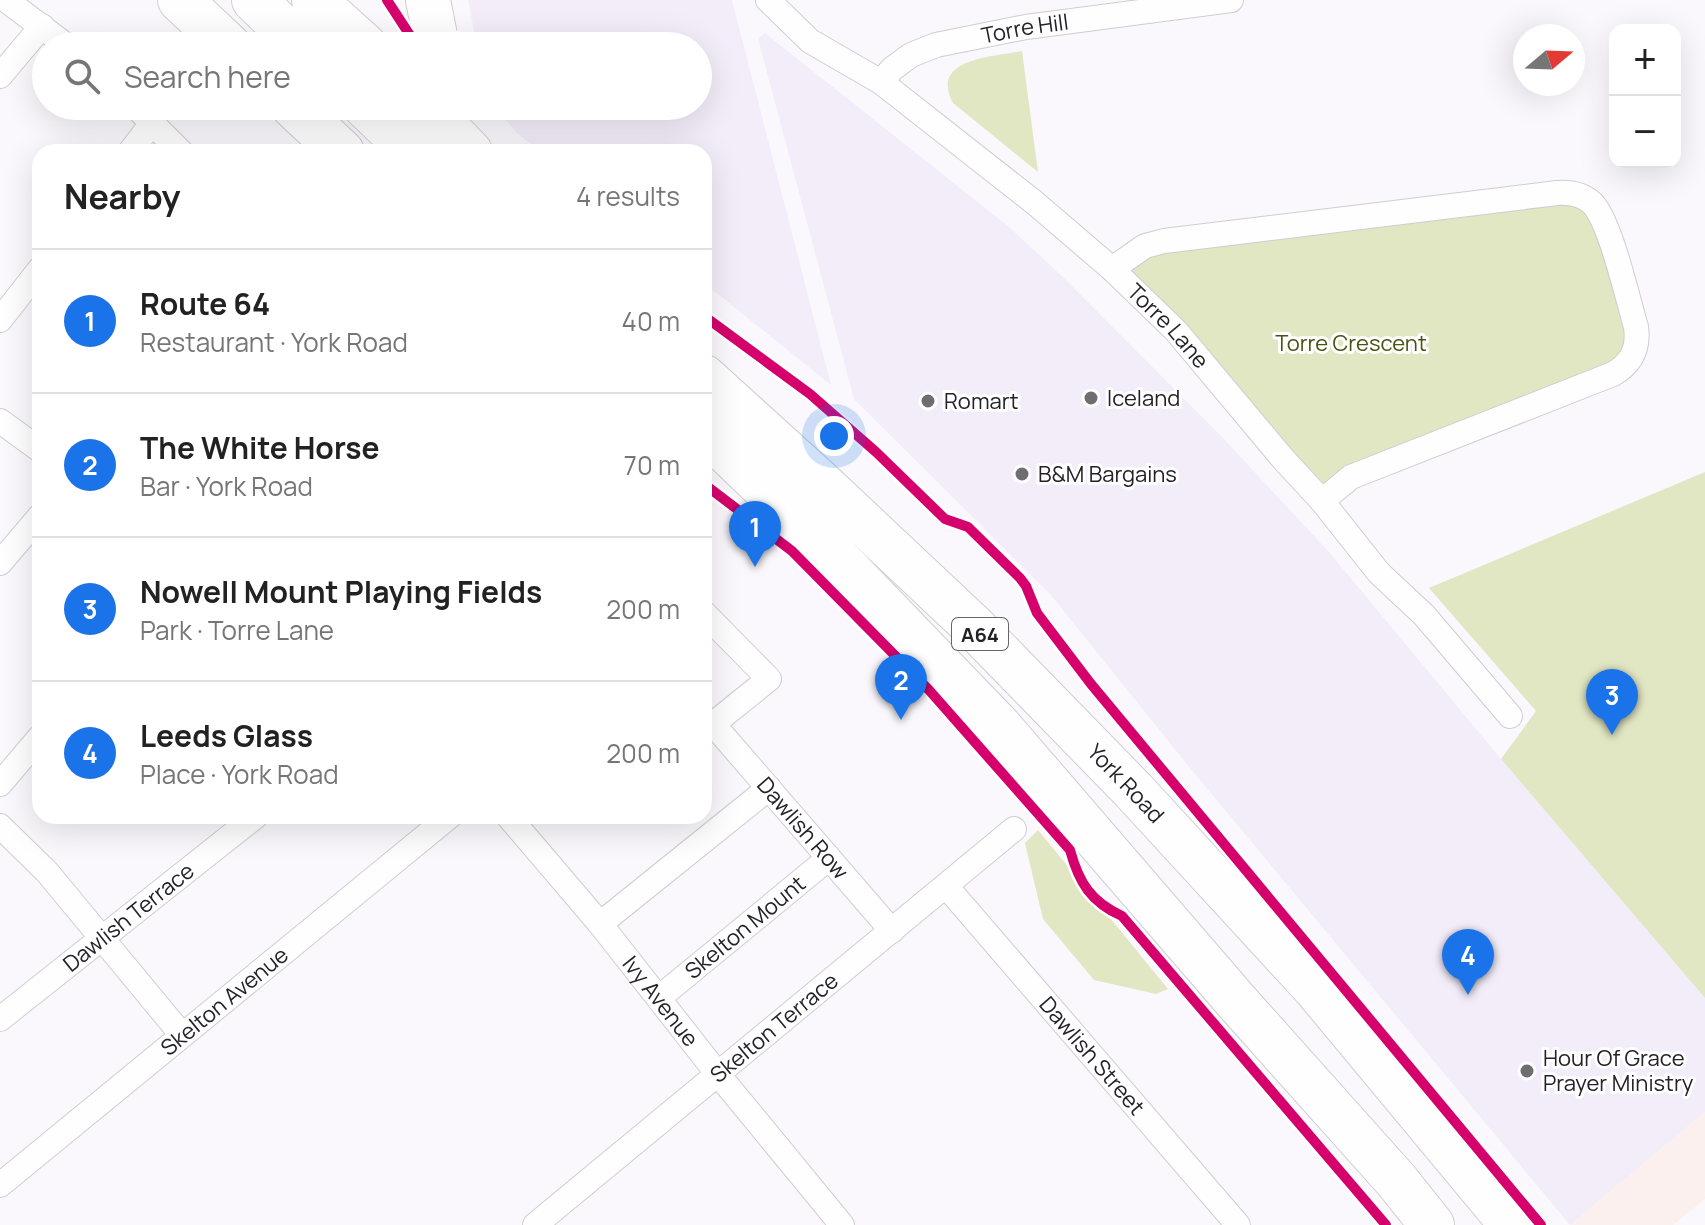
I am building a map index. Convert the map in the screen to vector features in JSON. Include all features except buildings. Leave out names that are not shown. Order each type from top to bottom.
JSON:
[{"type":"highway","points":[[180,0],[214,32]]},
{"type":"highway","points":[[254,0],[287,32]]},
{"type":"highway","points":[[314,0],[349,32]]},
{"type":"highway","points":[[428,0],[434,32]]},
{"type":"highway","points":[[307,120],[331,144]]},
{"type":"highway","points":[[380,120],[405,144]]},
{"type":"highway","points":[[443,120],[460,133]]},
{"type":"highway","name":"York Road","points":[[712,384],[974,627],[1133,790],[1315,988],[1512,1225]]},
{"type":"highway","name":"A64","points":[[712,438],[836,557],[999,726],[1237,1002],[1397,1181],[1432,1225]]},
{"type":"highway","points":[[712,461],[836,557]]},
{"type":"street","points":[[6,0],[50,32]]},
{"type":"street","name":"Torre Lane","points":[[768,0],[810,41],[881,82],[1035,203],[1112,269],[1176,331],[1322,501],[1379,573],[1424,615],[1510,716]]},
{"type":"street","name":"Torre Hill","points":[[881,82],[911,55],[936,45],[1026,27],[1231,0]]},
{"type":"street","points":[[37,32],[42,26]]},
{"type":"street","points":[[0,76],[32,38]]},
{"type":"street","points":[[149,120],[173,144]]},
{"type":"street","points":[[136,144],[152,123]]},
{"type":"street","points":[[1112,269],[1145,246],[1164,241],[1557,193],[1569,192],[1591,202],[1603,223],[1636,327],[1638,338],[1631,360],[1613,374],[1351,477],[1322,501]]},
{"type":"street","points":[[0,320],[32,279]]},
{"type":"street","points":[[0,421],[32,444]]},
{"type":"street","points":[[0,563],[32,525]]},
{"type":"street","name":"Dawlish Row","points":[[712,621],[769,679],[713,724],[892,931]]},
{"type":"street","points":[[0,784],[32,746]]},
{"type":"street","points":[[600,924],[769,788]]},
{"type":"street","name":"Dawlish Terrace","points":[[0,1019],[246,824]]},
{"type":"street","name":"Skelton Avenue","points":[[0,1185],[440,824]]},
{"type":"street","name":"Ivy Avenue","points":[[515,824],[660,997],[717,1073],[842,1225]]},
{"type":"street","points":[[0,826],[47,872],[182,1035]]},
{"type":"street","name":"Skelton Terrace","points":[[535,1225],[1014,829]]},
{"type":"street","name":"Skelton Mount","points":[[660,997],[829,858]]},
{"type":"street","name":"Dawlish Street","points":[[946,886],[1238,1225]]},
{"type":"shaded area","points":[[468,0],[732,0],[831,385],[712,289],[712,144],[530,144],[506,120],[712,120],[712,32],[474,32]]},
{"type":"shaded area","points":[[765,33],[1009,227],[1221,436],[1329,552],[1705,998],[1705,1112],[1570,1225],[1190,768],[1050,594],[854,399],[758,39]]},
{"type":"shaded area","points":[[1705,1112],[1705,1199],[1673,1225],[1570,1225]]},
{"type":"green space","points":[[1022,51],[1038,172],[953,103],[948,88],[950,77],[957,68],[968,62]]},
{"type":"green space","name":"Torre Crescent","points":[[1557,193],[1599,212],[1631,360],[1322,501],[1112,269],[1127,256]]},
{"type":"green space","points":[[1705,472],[1705,998],[1501,759],[1536,711],[1429,588]]},
{"type":"green space","points":[[1038,830],[1168,989],[1156,994],[1094,980],[1043,919],[1025,843]]},
{"type":"cycle path","points":[[387,0],[408,32]]},
{"type":"cycle path","points":[[712,322],[810,394],[945,519],[968,527],[1020,578],[1037,613],[1091,684],[1541,1225]]},
{"type":"cycle path","points":[[712,490],[792,551],[929,690],[1070,850],[1082,882],[1094,898],[1122,916],[1386,1225]]},
{"type":"place","name":"Iceland","points":[[1091,398]]},
{"type":"place","name":"Romart","points":[[928,401]]},
{"type":"place","name":"B&M Bargains","points":[[1022,474]]},
{"type":"place","name":"Route 64","points":[[755,567]]},
{"type":"place","name":"The White Horse","points":[[901,720]]},
{"type":"place","name":"Nowell Mount Playing Fields","points":[[1612,735]]},
{"type":"place","name":"Leeds Glass","points":[[1468,995]]},
{"type":"place","name":"Hour Of Grace Prayer Ministry","points":[[1527,1071]]}]
